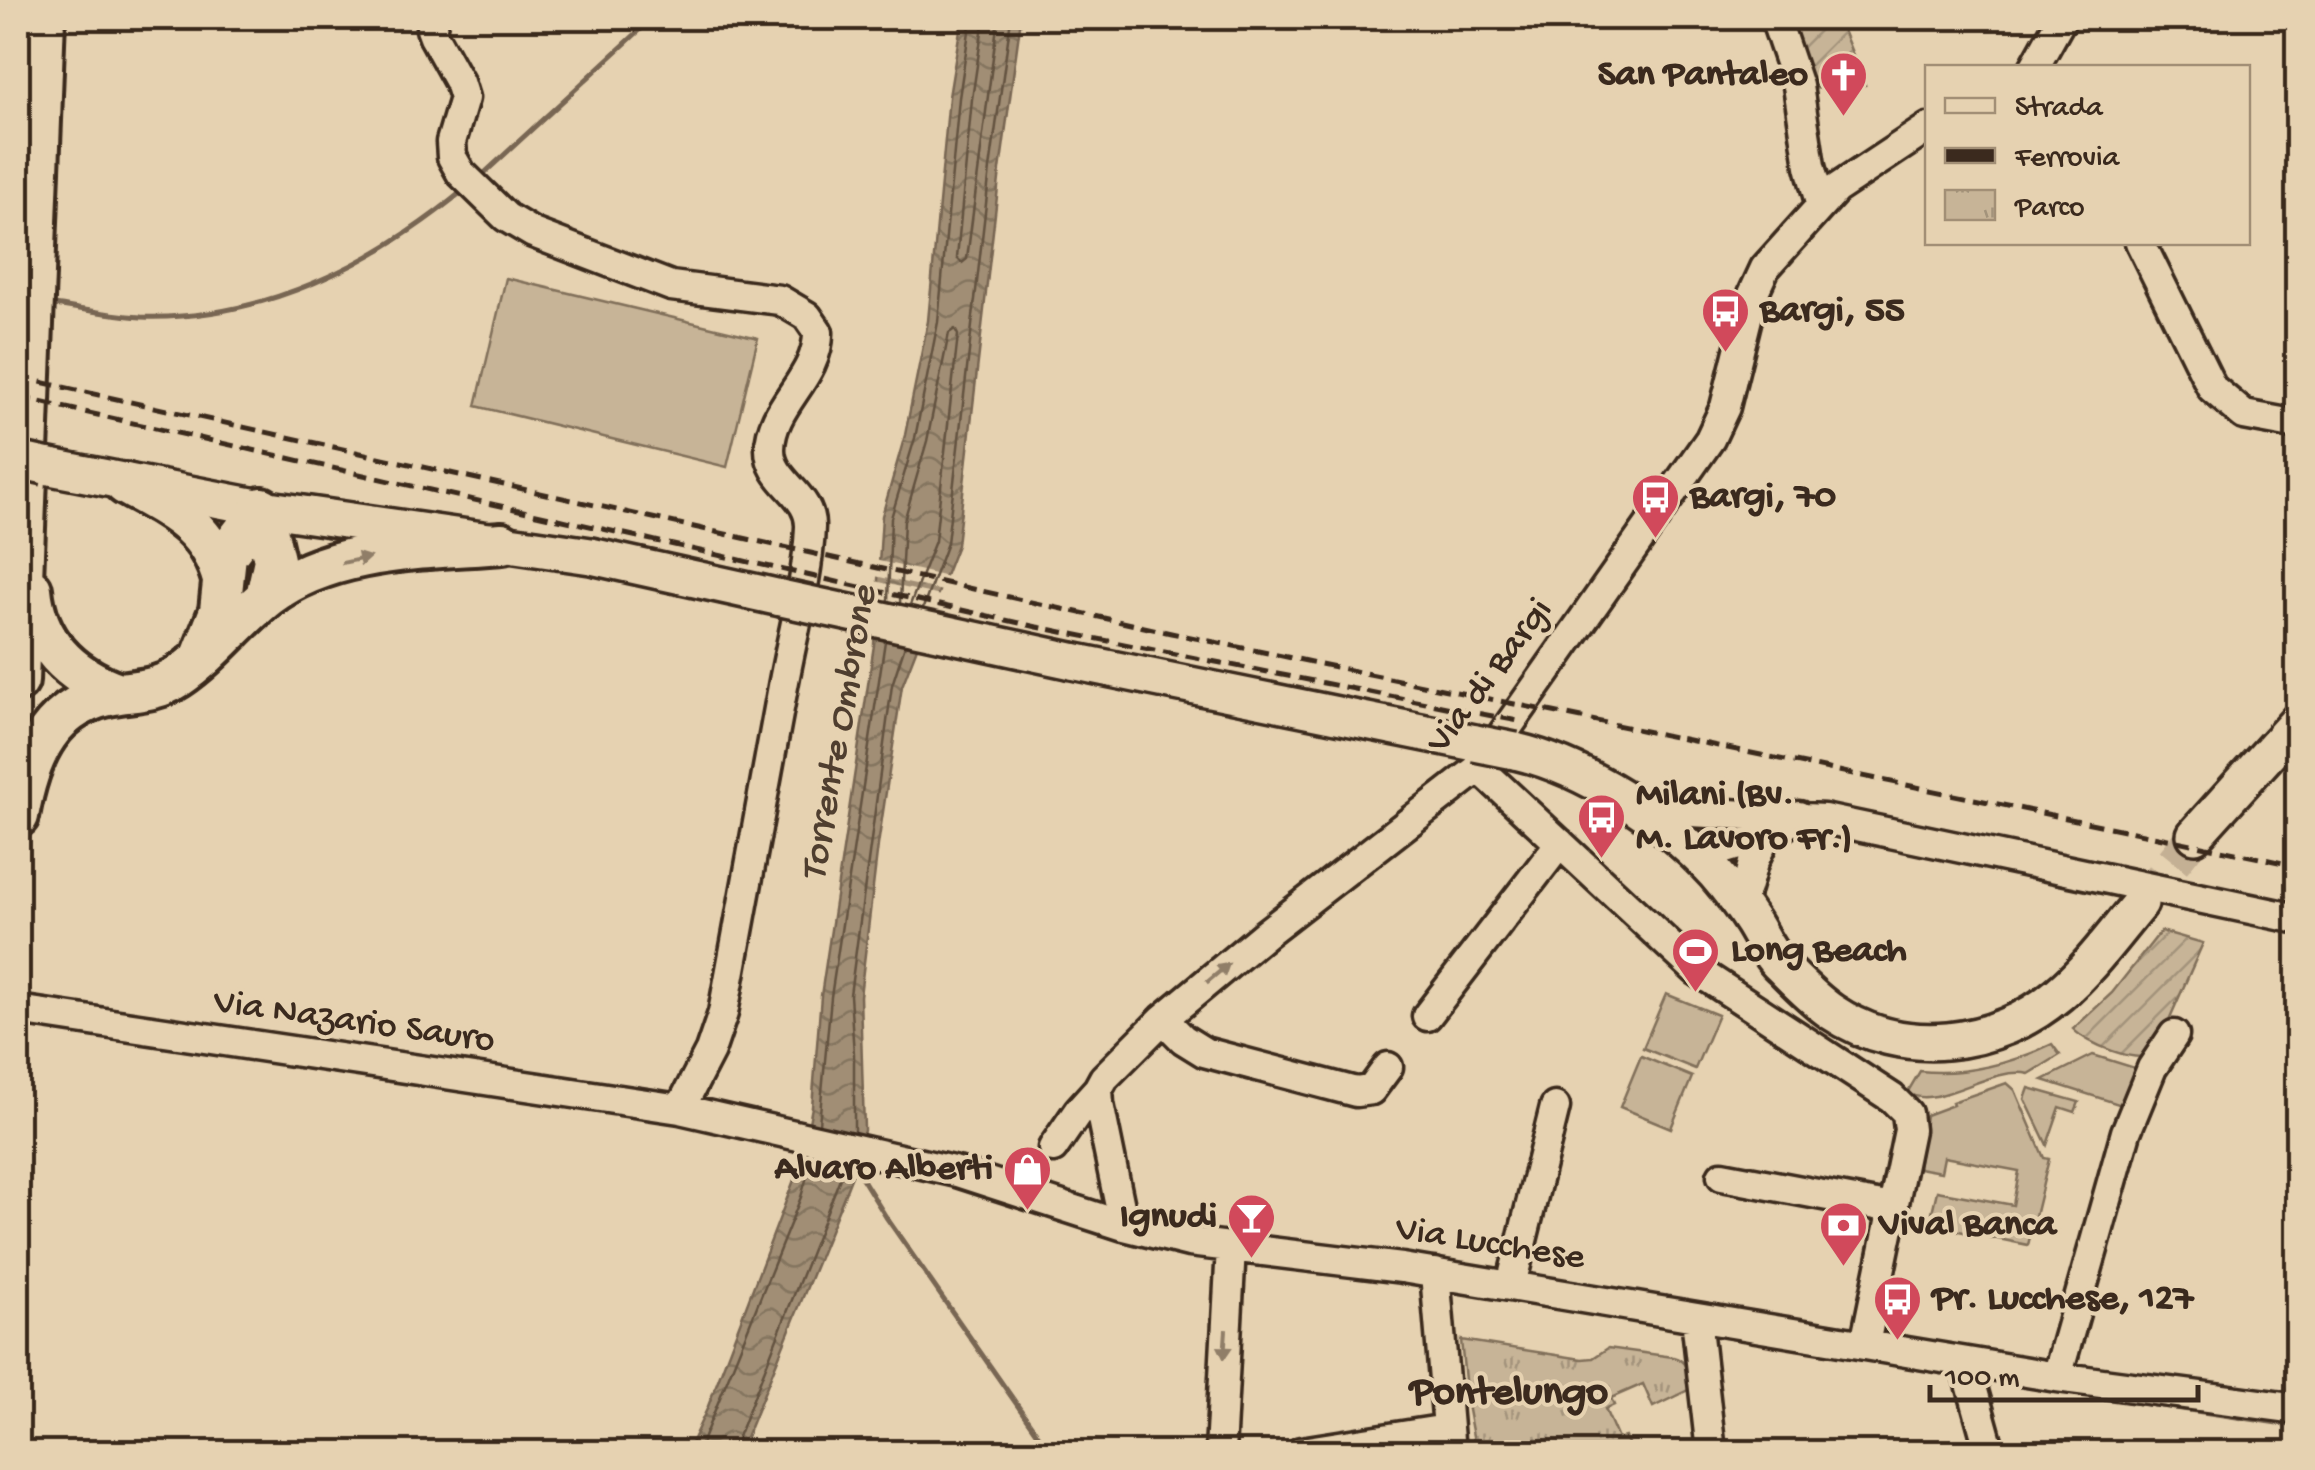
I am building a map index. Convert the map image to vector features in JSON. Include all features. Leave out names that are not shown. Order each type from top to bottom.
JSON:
[{"type":"highway","points":[[18,161],[24,18]]},
{"type":"highway","points":[[18,681],[44,18]]},
{"type":"highway","points":[[125,484],[194,528],[212,549],[223,580]]},
{"type":"highway","points":[[202,658],[218,617],[226,555],[262,508]]},
{"type":"highway","points":[[262,508],[274,565],[266,597]]},
{"type":"highway","points":[[25,526],[32,606],[49,644],[78,674],[119,693]]},
{"type":"highway","points":[[18,816],[31,761],[47,732],[80,706],[119,693],[161,686],[179,676],[210,653],[266,597],[308,574],[337,564],[407,550],[502,542]]},
{"type":"main road","points":[[31,463],[262,508],[591,556],[1072,660],[1477,755],[1527,754],[1574,759],[1607,770],[1671,811],[1746,888],[1786,955],[1792,974]]},
{"type":"main road","points":[[2195,835],[2298,721]]},
{"type":"main road","points":[[1527,754],[1616,796],[1708,849],[1778,964],[1824,1006],[1866,1030],[1904,1039],[1958,1040],[2015,1024],[2077,978],[2140,903]]},
{"type":"street","points":[[434,18],[434,37],[464,98],[451,142],[452,157],[461,172],[506,217],[533,234],[671,286],[780,300],[807,316],[818,332],[813,362],[780,415],[770,452],[776,472],[797,493],[810,520],[794,622],[723,1013],[710,1052],[680,1110]]},
{"type":"street","points":[[1775,18],[1798,86],[1820,203]]},
{"type":"street","points":[[2036,65],[2062,18]]},
{"type":"street","name":"Via di Bargi","points":[[1054,1148],[1116,1062],[1477,755],[1710,439],[1725,407],[1756,284],[1765,268],[1820,203],[1925,130]]},
{"type":"street","points":[[2141,245],[2212,388],[2244,415],[2298,425]]},
{"type":"street","points":[[1477,755],[1560,843],[1704,976],[1902,1107],[1909,1130],[1865,1344]]},
{"type":"street","points":[[1671,811],[1824,819],[2294,919]]},
{"type":"street","points":[[1708,849],[1721,825],[1741,814]]},
{"type":"street","points":[[1708,849],[1765,837],[1799,816]]},
{"type":"street","points":[[1746,888],[1752,862],[1765,837]]},
{"type":"street","points":[[1427,1016],[1560,843]]},
{"type":"street","name":"Via Nazario Sauro","points":[[18,1010],[680,1110]]},
{"type":"street","points":[[1163,1019],[1183,1040],[1204,1052],[1356,1092],[1370,1090],[1388,1066]]},
{"type":"street","points":[[2057,1378],[2126,1132],[2152,1068],[2174,1035]]},
{"type":"street","points":[[1098,1089],[1124,1226]]},
{"type":"street","points":[[1511,1286],[1554,1108]]},
{"type":"street","name":"Via Lucchese","points":[[680,1110],[921,1151],[986,1180],[1124,1226],[1181,1240],[1435,1273],[2057,1378],[2298,1410]]},
{"type":"street","points":[[1722,1176],[1892,1208]]},
{"type":"street","points":[[1220,1452],[1231,1247]]},
{"type":"street","points":[[1301,1452],[1449,1440],[1435,1273]]},
{"type":"street","points":[[1696,1318],[1711,1452]]},
{"type":"street","points":[[1965,1362],[1990,1452]]},
{"type":"green space","points":[[1840,23],[1865,85],[1810,89],[1790,30]]},
{"type":"green space","points":[[506,278],[758,338],[727,467],[476,406]]},
{"type":"green space","points":[[2161,931],[2203,943],[2154,1054],[2124,1054],[2080,1035],[2073,1029],[2112,993]]},
{"type":"green space","points":[[1666,994],[1718,1015],[1695,1069],[1643,1048]]},
{"type":"green space","points":[[2052,1044],[2060,1055],[2029,1074],[1998,1076],[1934,1096],[1907,1093],[1920,1071],[1954,1072],[1988,1066]]},
{"type":"green space","points":[[2093,1055],[2135,1068],[2140,1074],[2131,1108],[2043,1080]]},
{"type":"green space","points":[[1641,1056],[1692,1077],[1671,1128],[1620,1107]]},
{"type":"green space","points":[[2007,1083],[2015,1090],[2044,1158],[2049,1159],[2028,1245],[1929,1225],[1937,1191],[2013,1205],[2019,1171],[1944,1157],[1941,1172],[1918,1168],[1926,1115]]},
{"type":"green space","points":[[2029,1088],[2079,1102],[2075,1112],[2060,1107],[2047,1145],[2025,1099]]},
{"type":"green space","points":[[1461,1340],[1582,1359],[1593,1358],[1608,1348],[1673,1357],[1685,1365],[1690,1389],[1653,1407],[1643,1384],[1611,1398],[1614,1405],[1605,1409],[1618,1439],[1625,1437],[1632,1452],[1476,1452]]},
{"type":"water","points":[[962,18],[1021,18],[957,545],[902,686],[878,845],[860,996],[864,1130],[859,1158],[740,1452],[687,1452],[802,1159],[812,1107],[821,996],[874,645],[882,516],[905,435],[928,321],[949,97]]},
{"type":"pier","points":[[875,560],[952,578],[947,592],[875,576]]},
{"type":"pier","points":[[875,581],[945,597],[936,616],[873,602]]},
{"type":"waterway","points":[[479,178],[653,18]]},
{"type":"waterway","points":[[49,304],[141,317],[186,316],[273,298],[355,264],[465,189]]},
{"type":"waterway","points":[[852,1162],[1050,1452]]},
{"type":"waterway","points":[[2080,1394],[2298,1426]]},
{"type":"tunnel","points":[[2140,903],[2195,835]]},
{"type":"railway","points":[[18,377],[1171,633],[2298,866]]},
{"type":"railway","points":[[18,397],[1037,627],[1518,721]]},
{"type":"place","name":"San Pantaleo","points":[[1843,118]]},
{"type":"place","name":"Bargi, 55","points":[[1725,354]]},
{"type":"place","name":"Bargi, 70","points":[[1655,540]]},
{"type":"place","name":"Milani (Bv. M. Lavoro Fr.)","points":[[1601,860]]},
{"type":"place","name":"Long Beach","points":[[1696,994]]},
{"type":"place","name":"Alvaro Alberti","points":[[1028,1212]]},
{"type":"place","name":"Ignudi","points":[[1252,1260]]},
{"type":"place","name":"Vival Banca","points":[[1844,1268]]},
{"type":"place","name":"Pr. Lucchese, 127","points":[[1897,1342]]},
{"type":"district","name":"Pontelungo","points":[[1509,1394]]},
{"type":"water label","name":"Torrente Ombrone","points":[[841,734]]}]
